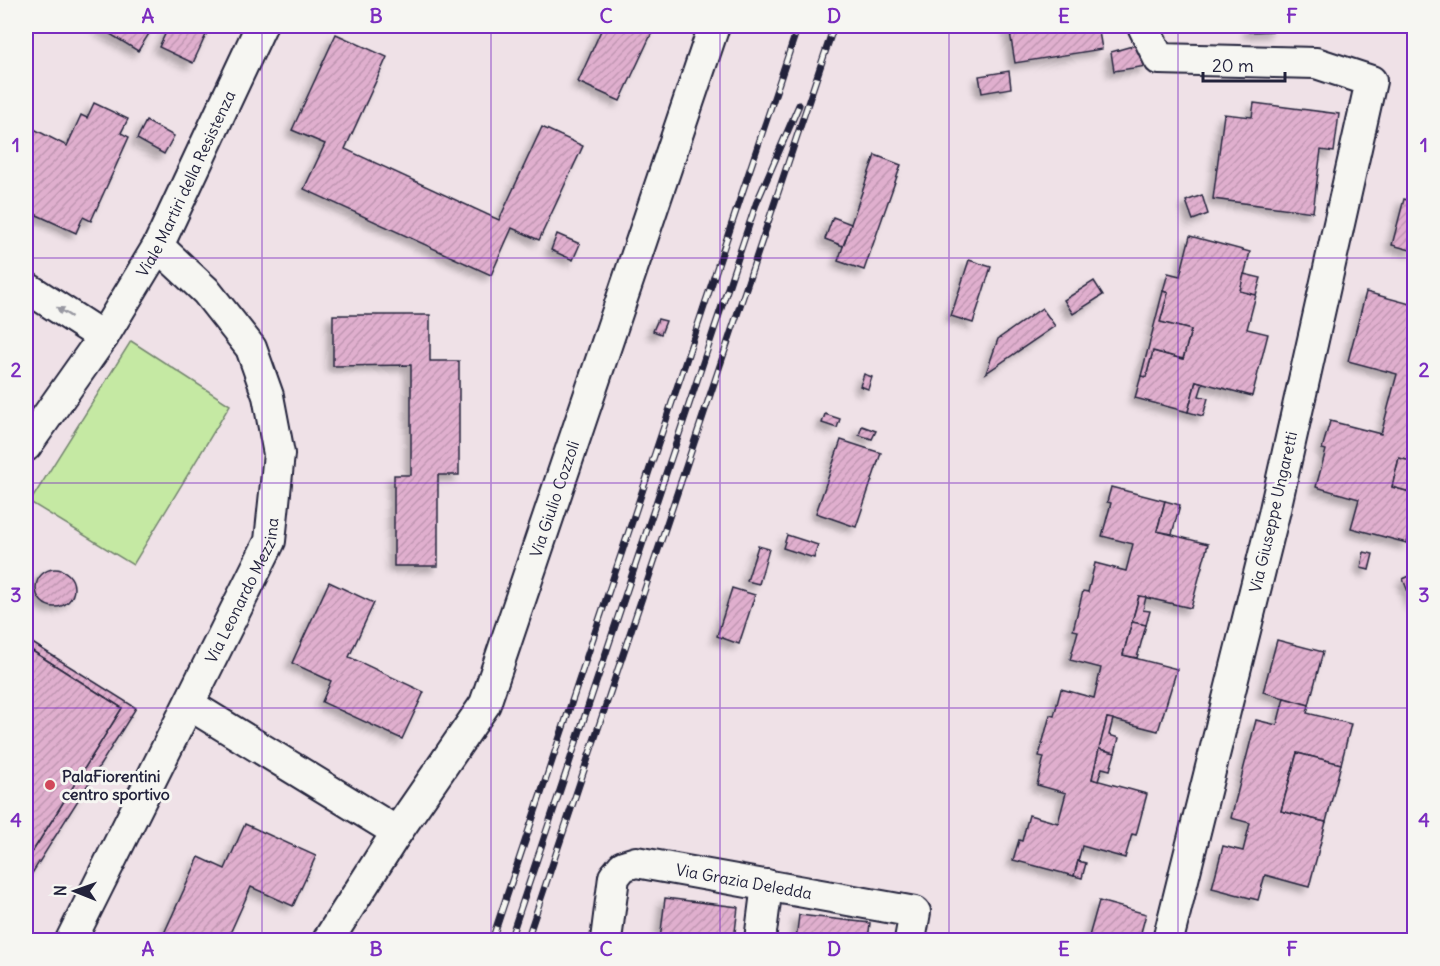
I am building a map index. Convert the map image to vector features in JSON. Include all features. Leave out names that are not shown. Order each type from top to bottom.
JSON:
[{"type":"street","name":"Viale Martiri della Resistenza","points":[[26,446],[103,337],[158,246],[261,26]]},
{"type":"street","name":"Via Giulio Cozzoli","points":[[328,940],[397,832],[485,704],[714,26]]},
{"type":"street","name":"Via Giuseppe Ungaretti","points":[[1143,26],[1159,58],[1316,63],[1371,81],[1274,514],[1168,940]]},
{"type":"street","name":"Via Leonardo Mezzina","points":[[71,940],[270,541],[279,454],[268,396],[251,348],[206,291],[158,246]]},
{"type":"street","points":[[26,287],[103,337]]},
{"type":"street","points":[[190,705],[397,832]]},
{"type":"street","name":"Via Grazia Deledda","points":[[606,940],[614,877],[623,866],[636,862],[915,912],[910,940]]},
{"type":"street","points":[[760,940],[767,885]]},
{"type":"green space","points":[[131,341],[230,405],[133,565],[30,502]]},
{"type":"building","points":[[97,26],[154,26],[138,51]]},
{"type":"building","points":[[169,26],[210,26],[193,63],[159,47]]},
{"type":"building","points":[[603,26],[655,26],[620,101],[578,82]]},
{"type":"building","points":[[1009,26],[1098,26],[1102,49],[1015,63]]},
{"type":"building","points":[[1251,26],[1276,26],[1275,31],[1249,32]]},
{"type":"building","points":[[336,34],[387,57],[345,149],[499,220],[542,127],[583,146],[539,240],[512,228],[491,275],[304,189],[325,144],[292,130]]},
{"type":"building","points":[[1136,45],[1147,66],[1114,71],[1111,52]]},
{"type":"building","points":[[1009,71],[1011,88],[982,93],[979,76]]},
{"type":"building","points":[[94,103],[128,119],[121,133],[129,137],[91,221],[83,217],[76,233],[37,215],[35,217],[26,211],[26,139],[32,128],[67,146],[81,115],[87,118]]},
{"type":"building","points":[[1254,103],[1339,114],[1334,152],[1321,150],[1313,212],[1213,199],[1224,114],[1252,117]]},
{"type":"building","points":[[146,121],[174,136],[164,154],[137,139]]},
{"type":"building","points":[[875,155],[901,165],[864,270],[838,261]]},
{"type":"building","points":[[1202,195],[1208,214],[1193,220],[1186,201]]},
{"type":"building","points":[[1404,199],[1414,202],[1414,251],[1392,245]]},
{"type":"building","points":[[833,217],[851,224],[843,246],[825,239]]},
{"type":"building","points":[[557,234],[580,244],[573,260],[551,250]]},
{"type":"building","points":[[1190,236],[1250,252],[1240,291],[1256,295],[1247,329],[1268,334],[1252,396],[1196,381],[1188,412],[1135,398],[1141,376],[1146,377],[1153,351],[1183,359],[1191,330],[1160,322],[1168,293],[1163,291],[1168,273],[1180,276]]},
{"type":"building","points":[[969,260],[991,267],[973,323],[951,316]]},
{"type":"building","points":[[1244,274],[1261,278],[1256,295],[1240,291]]},
{"type":"building","points":[[1094,281],[1103,295],[1073,314],[1064,300]]},
{"type":"building","points":[[1163,291],[1168,293],[1160,322],[1191,330],[1183,359],[1153,351],[1146,377],[1141,376]]},
{"type":"building","points":[[1366,292],[1414,305],[1414,462],[1399,458],[1392,487],[1414,493],[1414,517],[1407,543],[1351,528],[1359,499],[1316,487],[1326,450],[1322,449],[1330,421],[1381,434],[1397,374],[1348,361]]},
{"type":"building","points":[[1042,308],[1055,326],[986,373],[998,339]]},
{"type":"building","points":[[333,315],[430,315],[430,361],[459,361],[459,475],[438,475],[438,566],[394,566],[394,475],[411,475],[411,365],[333,366]]},
{"type":"building","points":[[658,319],[666,321],[661,334],[653,331]]},
{"type":"building","points":[[864,374],[872,377],[868,389],[860,386]]},
{"type":"building","points":[[1196,381],[1203,383],[1199,396],[1208,398],[1203,416],[1188,412]]},
{"type":"building","points":[[825,414],[840,419],[837,428],[822,423]]},
{"type":"building","points":[[862,426],[876,431],[872,439],[859,435]]},
{"type":"building","points":[[841,440],[881,453],[856,527],[816,513]]},
{"type":"building","points":[[1399,458],[1414,462],[1414,493],[1392,487]]},
{"type":"building","points":[[1111,487],[1165,501],[1157,531],[1208,544],[1191,608],[1139,596],[1123,655],[1177,669],[1158,731],[1107,718],[1092,779],[1147,794],[1136,835],[1132,834],[1125,858],[1082,846],[1074,876],[1013,860],[1019,840],[1022,841],[1029,815],[1058,823],[1066,793],[1037,785],[1044,757],[1039,756],[1050,715],[1054,716],[1061,689],[1094,698],[1101,668],[1070,660],[1078,631],[1073,630],[1083,591],[1088,592],[1095,563],[1126,571],[1133,544],[1102,536],[1111,503],[1107,502]]},
{"type":"building","points":[[1165,501],[1180,505],[1172,534],[1157,531]]},
{"type":"building","points":[[787,535],[818,545],[814,558],[783,548]]},
{"type":"building","points":[[758,546],[769,549],[759,584],[747,581]]},
{"type":"building","points":[[1364,552],[1373,554],[1369,570],[1361,568]]},
{"type":"building","points":[[55,569],[68,575],[74,588],[68,601],[55,607],[42,601],[36,588],[42,575]]},
{"type":"building","points":[[1414,574],[1414,607],[1403,579]]},
{"type":"building","points":[[329,582],[374,603],[349,657],[424,692],[402,739],[322,702],[331,681],[292,663]]},
{"type":"building","points":[[732,588],[755,595],[739,644],[717,636]]},
{"type":"building","points":[[1139,596],[1146,597],[1143,610],[1150,611],[1146,625],[1132,622]]},
{"type":"building","points":[[1132,622],[1146,625],[1137,658],[1123,655]]},
{"type":"building","points":[[26,639],[136,708],[26,883],[26,862],[122,708],[26,647]]},
{"type":"building","points":[[1277,640],[1323,652],[1309,705],[1263,692]]},
{"type":"building","name":"PalaFiorentini centro sportivo","points":[[26,647],[122,708],[26,862]]},
{"type":"building","points":[[1284,698],[1309,705],[1307,713],[1351,724],[1341,764],[1297,753],[1281,811],[1326,822],[1309,887],[1265,875],[1258,900],[1212,888],[1223,846],[1243,851],[1250,823],[1231,818],[1256,720],[1277,725]]},
{"type":"building","points":[[1107,718],[1113,719],[1109,735],[1119,738],[1115,753],[1099,749]]},
{"type":"building","points":[[1099,749],[1115,753],[1110,770],[1102,768],[1098,781],[1092,779]]},
{"type":"building","points":[[1297,753],[1341,764],[1326,822],[1281,811]]},
{"type":"building","points":[[245,824],[316,856],[293,906],[251,887],[227,940],[161,940],[199,857],[225,869]]},
{"type":"building","points":[[1078,861],[1086,863],[1082,878],[1074,876]]},
{"type":"building","points":[[665,898],[738,907],[734,940],[660,940]]},
{"type":"building","points":[[1099,901],[1146,914],[1139,940],[1088,940]]},
{"type":"building","points":[[799,915],[870,923],[868,940],[796,940]]},
{"type":"railway","points":[[492,940],[798,26]]},
{"type":"railway","points":[[527,940],[834,26]]},
{"type":"railway","points":[[510,940],[756,204],[799,105]]},
{"type":"place","name":"PalaFiorentini centro sportivo","points":[[50,785]]}]
